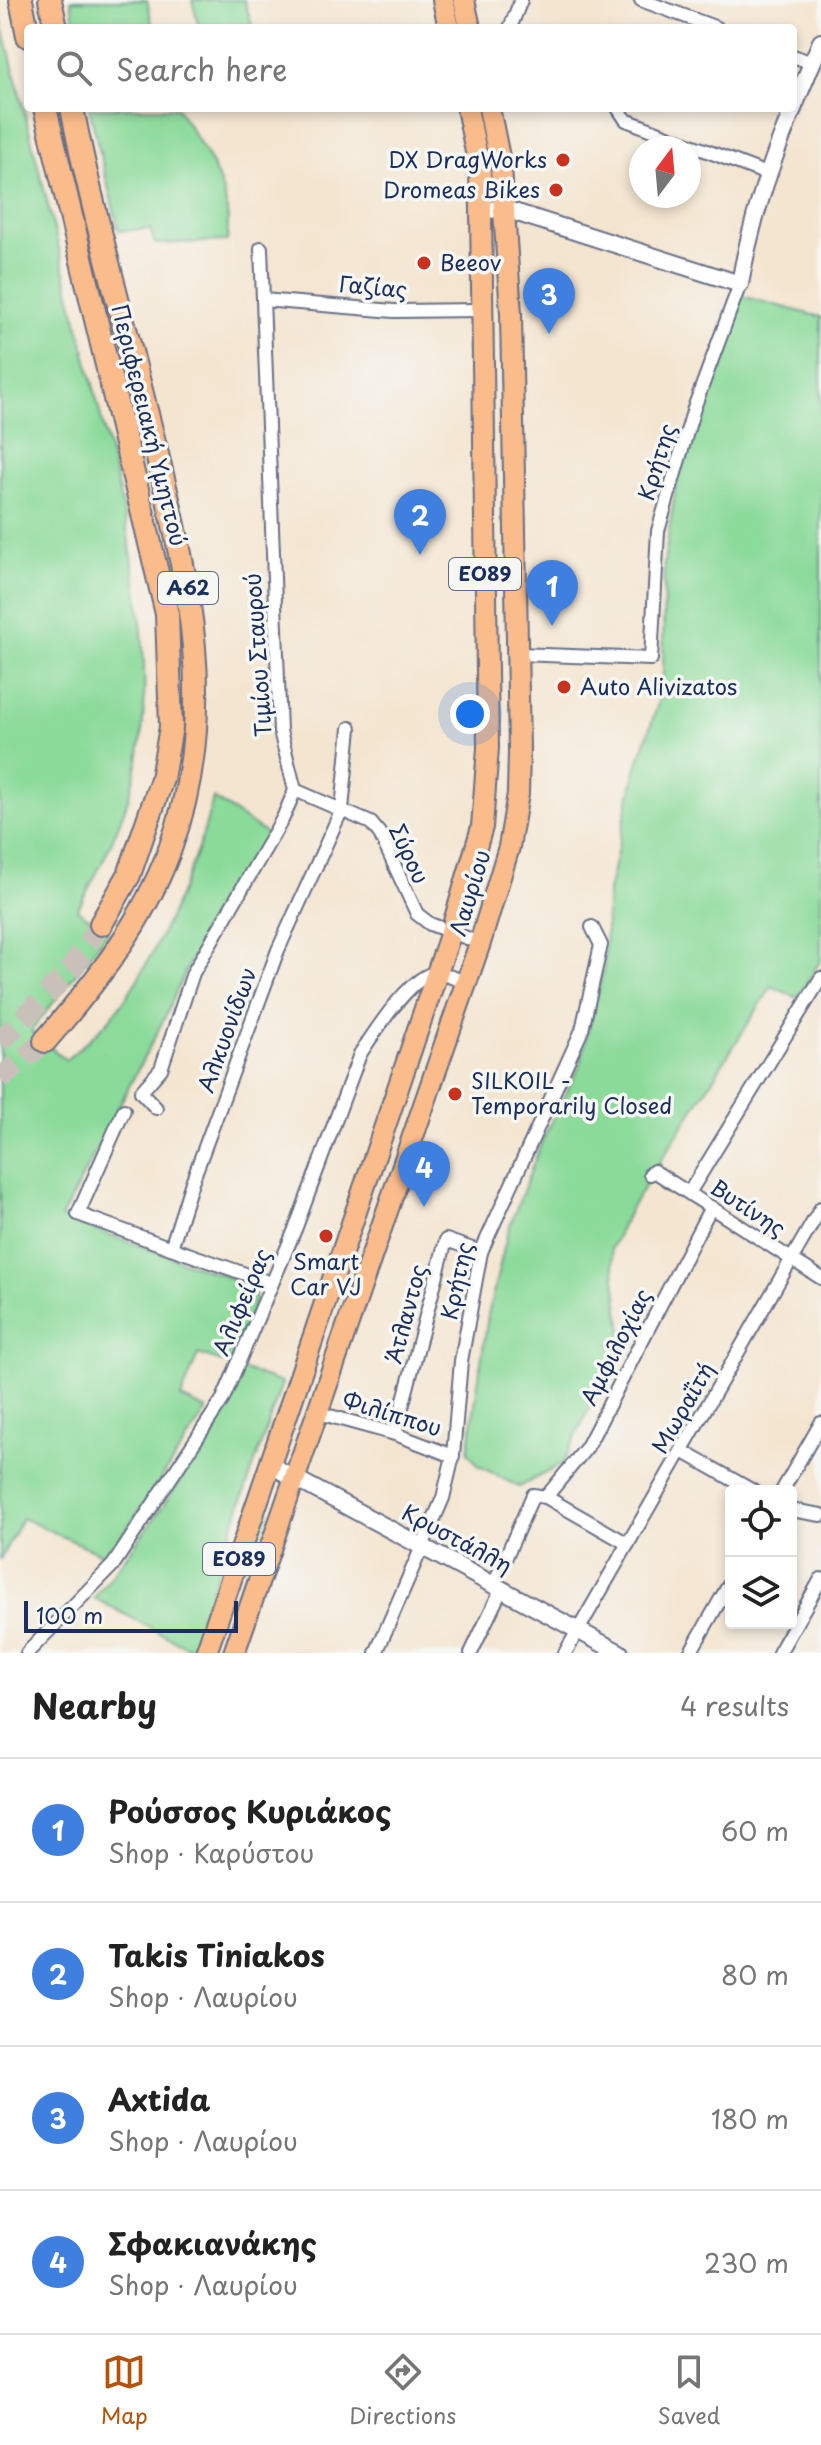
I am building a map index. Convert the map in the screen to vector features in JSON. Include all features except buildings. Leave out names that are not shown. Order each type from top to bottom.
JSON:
[{"type":"highway","points":[[50,0],[55,24]]},
{"type":"highway","name":"Περιφερειακή Υμηττού","points":[[46,112],[167,614],[171,727],[162,779],[147,831],[129,875],[101,924]]},
{"type":"highway","name":"Περιφερειακή Υμηττού","points":[[45,1041],[122,946],[161,872],[185,794],[196,686],[196,640],[177,537],[73,112]]},
{"type":"main road","points":[[443,0],[448,24]]},
{"type":"main road","points":[[464,0],[469,24]]},
{"type":"main road","name":"Λαυρίου","points":[[206,1653],[272,1466],[480,837],[487,792],[481,210],[480,171],[468,112]]},
{"type":"main road","name":"Λαυρίου","points":[[234,1653],[467,983],[509,847],[518,794],[511,313],[501,167],[490,112]]},
{"type":"street","points":[[512,24],[521,0]]},
{"type":"street","points":[[641,0],[706,24]]},
{"type":"street","points":[[797,100],[821,42]]},
{"type":"street","points":[[797,57],[812,63]]},
{"type":"street","points":[[621,112],[626,120],[767,174]]},
{"type":"street","points":[[481,210],[505,209],[740,284],[749,230],[792,112]]},
{"type":"street","name":"Τιμίου Σταυρού","points":[[261,248],[280,731],[295,790]]},
{"type":"street","name":"Κρήτης","points":[[518,654],[651,659],[658,531],[694,408],[740,284]]},
{"type":"street","name":"Γαζίας","points":[[263,300],[394,311],[481,310]]},
{"type":"street","name":"Αλκυονίδων","points":[[171,1248],[192,1182],[278,950],[342,809],[350,728]]},
{"type":"street","points":[[156,1108],[141,1092],[161,1069],[193,973],[283,818],[295,790]]},
{"type":"street","name":"Σύρου","points":[[295,790],[371,823],[380,834],[417,914],[480,943]]},
{"type":"street","name":"Κρήτης","points":[[376,1653],[443,1498],[453,1456],[461,1361],[481,1252],[582,1030],[601,945],[592,927]]},
{"type":"street","points":[[437,973],[467,983]]},
{"type":"street","name":"Αλιφείρας","points":[[27,1653],[113,1565],[215,1413],[296,1227],[360,1054],[399,1001],[423,978],[437,973]]},
{"type":"street","points":[[689,1193],[821,978]]},
{"type":"street","points":[[124,1110],[78,1214],[271,1283]]},
{"type":"street","name":"Βυτίνης","points":[[652,1172],[821,1278]]},
{"type":"street","name":"Αμφιλοχίας","points":[[498,1586],[533,1495],[546,1497],[587,1447],[711,1207]]},
{"type":"street","name":"Μωραΐτή","points":[[565,1653],[821,1208]]},
{"type":"street","name":"Άτλαντος","points":[[395,1434],[446,1240],[481,1252]]},
{"type":"street","name":"Φιλίππου","points":[[319,1413],[395,1434],[453,1456]]},
{"type":"street","points":[[785,1485],[821,1423]]},
{"type":"street","points":[[682,1451],[742,1485]]},
{"type":"street","name":"Κρυστάλλη","points":[[272,1466],[620,1653]]},
{"type":"street","points":[[546,1497],[628,1544]]},
{"type":"street","points":[[797,1511],[821,1515]]},
{"type":"street","points":[[779,1653],[821,1579]]},
{"type":"street","points":[[471,1653],[498,1586]]},
{"type":"street","points":[[690,1653],[725,1592]]},
{"type":"green space","points":[[71,0],[147,0],[152,24],[74,24]]},
{"type":"green space","points":[[192,0],[244,0],[252,24],[198,24]]},
{"type":"green space","points":[[0,15],[115,475],[134,571],[144,667],[144,714],[134,780],[114,838],[77,910],[109,931],[31,1031],[66,1060],[101,1028],[122,1003],[170,916],[197,852],[213,798],[268,835],[190,961],[166,1015],[61,1218],[253,1286],[256,1298],[231,1365],[198,1354],[181,1398],[207,1410],[108,1557],[22,1518],[0,1560]]},
{"type":"green space","points":[[90,112],[180,112],[207,155],[221,187],[228,222],[227,241],[155,244],[150,229],[119,231]]},
{"type":"green space","points":[[741,296],[821,317],[821,960],[797,998],[772,986],[630,1209],[611,1249],[623,1340],[562,1464],[519,1487],[479,1466],[468,1452],[488,1315],[508,1231],[542,1141],[580,1065],[604,967],[608,892],[635,773],[663,688],[664,564],[677,479]]},
{"type":"green space","points":[[241,1369],[282,1383],[191,1649],[94,1598],[155,1517],[195,1457]]},
{"type":"green space","points":[[266,1510],[271,1512],[223,1653],[217,1653]]},
{"type":"tunnel","points":[[0,1042],[69,972],[101,924]]},
{"type":"tunnel","points":[[0,1079],[45,1041]]},
{"type":"place","name":"DX DragWorks","points":[[563,160]]},
{"type":"place","name":"Dromeas Bikes","points":[[556,190]]},
{"type":"place","name":"Beeov","points":[[424,263]]},
{"type":"place","name":"Axtida","points":[[549,334]]},
{"type":"place","name":"Takis Tiniakos","points":[[420,555]]},
{"type":"place","name":"Ρούσσος Κυριάκος","points":[[552,626]]},
{"type":"place","name":"Auto Alivizatos","points":[[564,687]]},
{"type":"place","name":"SILKOIL - Temporarily Closed","points":[[455,1094]]},
{"type":"place","name":"Σφακιανάκης","points":[[424,1207]]},
{"type":"place","name":"Smart Car VJ","points":[[326,1236]]}]
